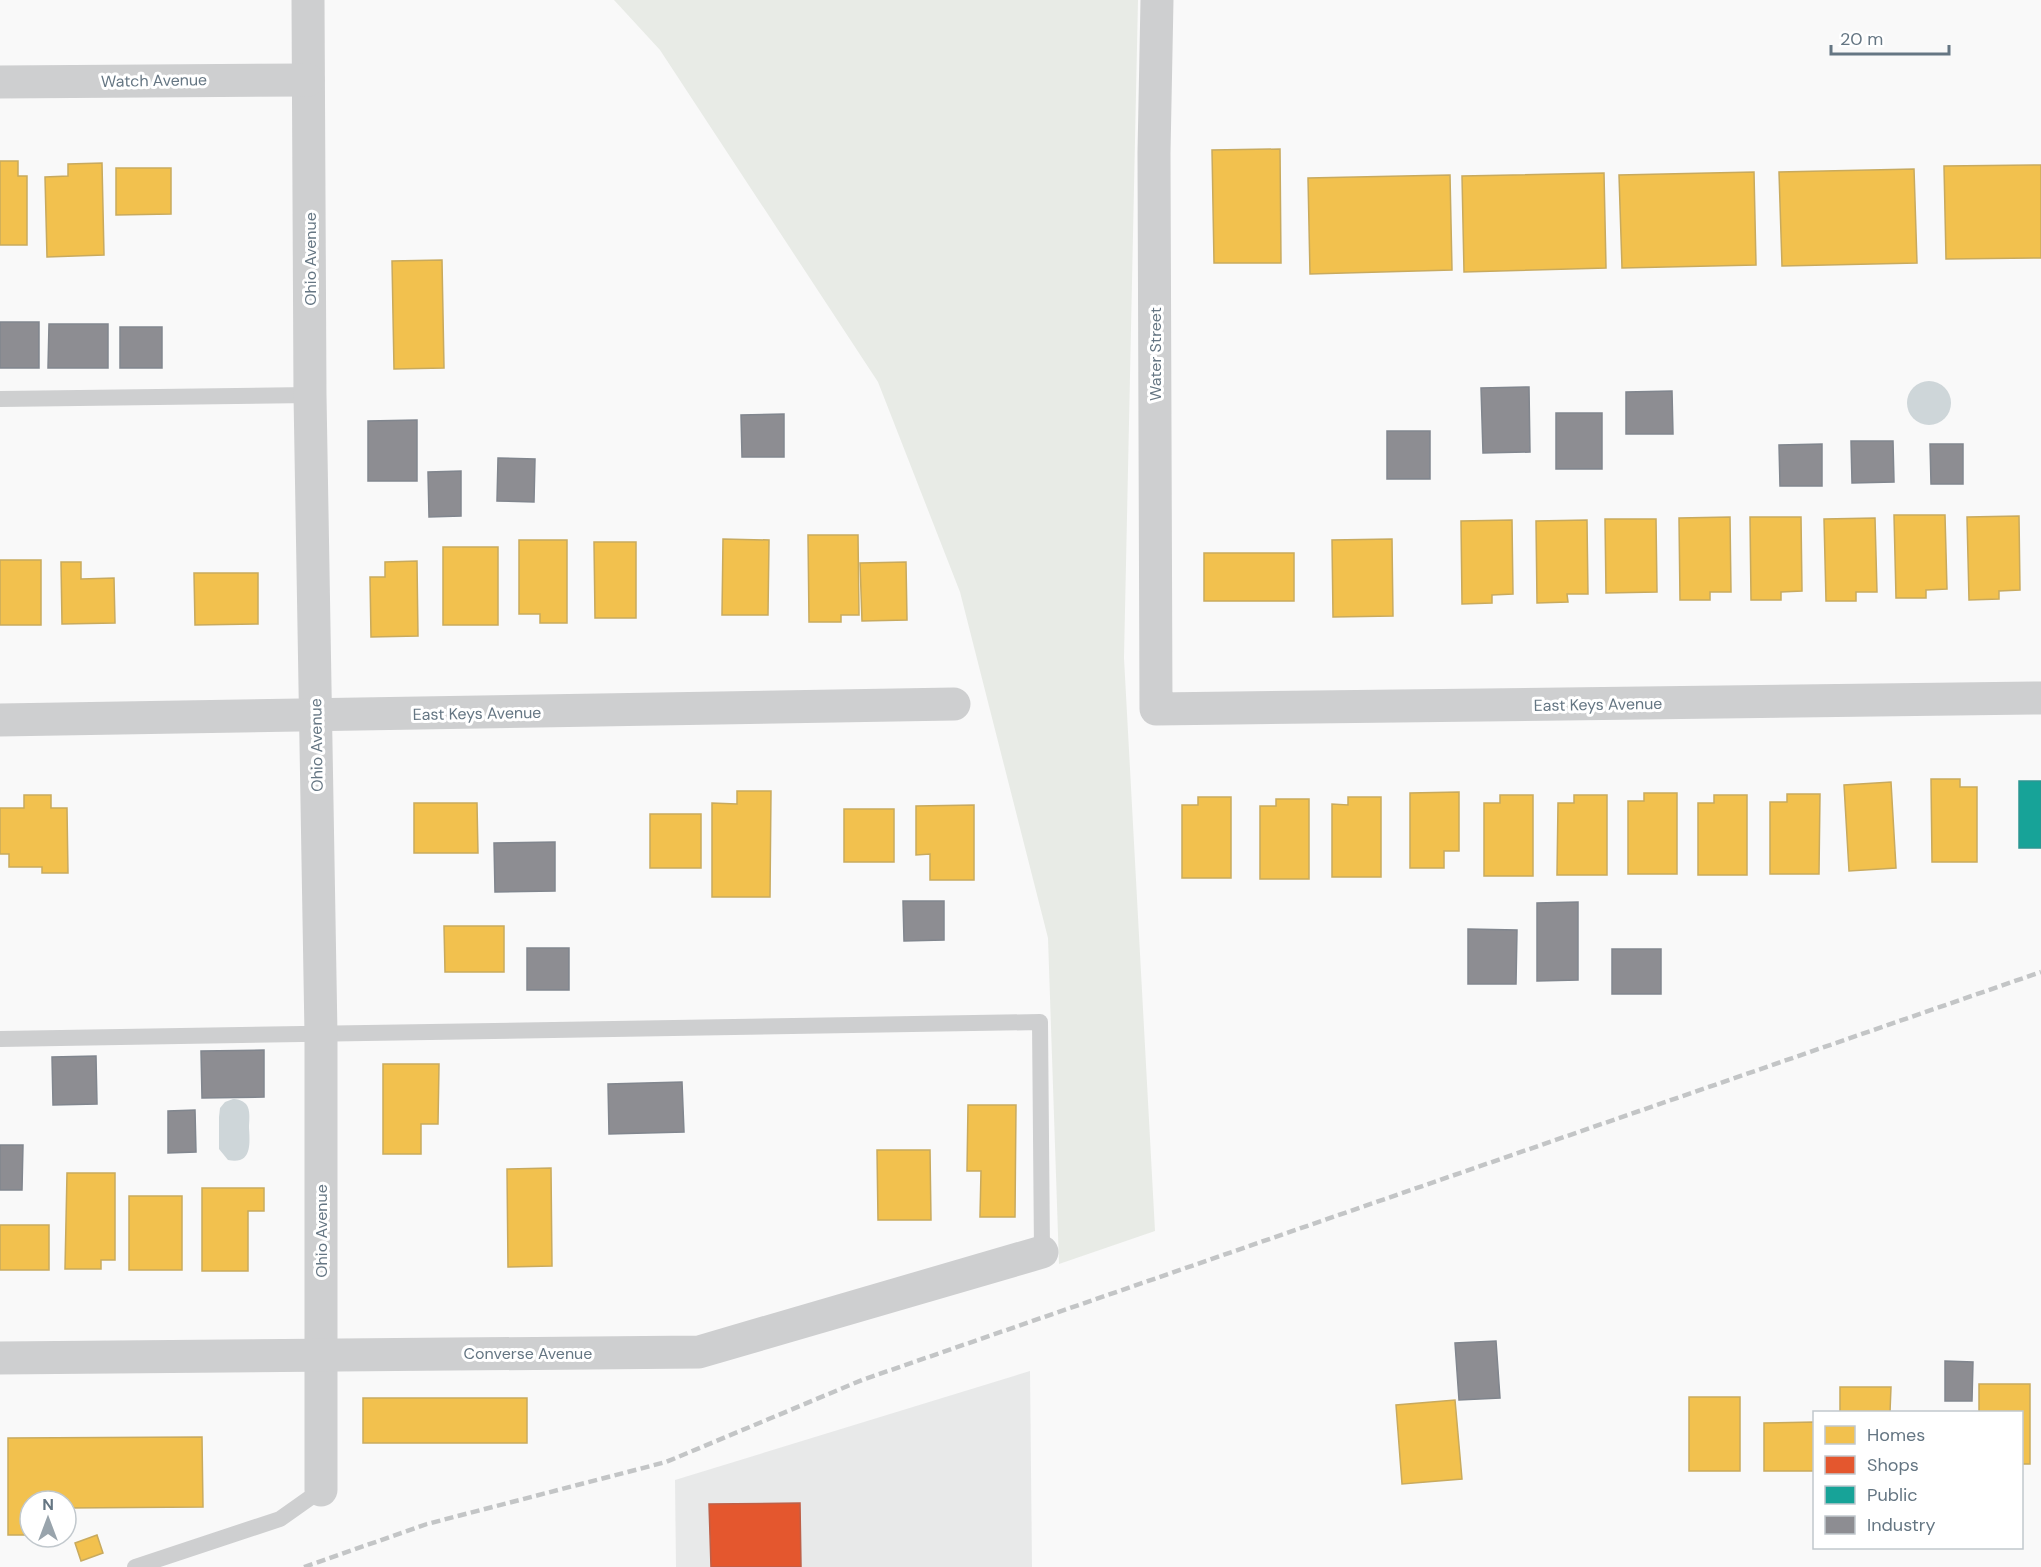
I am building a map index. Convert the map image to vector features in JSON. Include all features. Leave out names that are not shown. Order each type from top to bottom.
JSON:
[{"type":"street","name":"Ohio Avenue","points":[[308,0],[310,395],[321,1035],[321,1490]]},
{"type":"street","name":"Water Street","points":[[1156,709],[1154,153],[1157,0]]},
{"type":"street","name":"Watch Avenue","points":[[0,82],[308,80]]},
{"type":"street","name":"East Keys Avenue","points":[[1156,709],[2041,698]]},
{"type":"street","name":"East Keys Avenue","points":[[0,720],[954,704]]},
{"type":"street","name":"Converse Avenue","points":[[0,1358],[699,1352],[1042,1252]]},
{"type":"lane","points":[[0,399],[310,395]]},
{"type":"lane","points":[[0,1039],[1040,1022],[1042,1252]]},
{"type":"lane","points":[[135,1567],[280,1519],[321,1490]]},
{"type":"shaded area","points":[[614,0],[1138,0],[1124,658],[1155,1231],[1059,1264],[1048,938],[960,592],[878,382],[660,50]]},
{"type":"shaded area","points":[[1929,381],[1945,387],[1951,403],[1945,419],[1929,425],[1913,419],[1907,403],[1913,387]]},
{"type":"shaded area","points":[[233,1099],[240,1100],[249,1109],[248,1152],[242,1159],[236,1161],[228,1160],[219,1149],[220,1108],[225,1102]]},
{"type":"shaded area","points":[[1030,1371],[1032,1567],[676,1567],[675,1480]]},
{"type":"building: Homes","points":[[1280,149],[1281,263],[1214,263],[1212,150]]},
{"type":"building: Homes","points":[[0,161],[18,161],[18,176],[27,176],[27,245],[0,245]]},
{"type":"building: Homes","points":[[102,163],[104,255],[47,257],[45,177],[68,176],[68,164]]},
{"type":"building: Homes","points":[[2041,165],[2041,258],[1946,259],[1944,166]]},
{"type":"building: Homes","points":[[116,168],[171,168],[171,214],[116,215]]},
{"type":"building: Homes","points":[[1914,169],[1917,263],[1782,266],[1779,172]]},
{"type":"building: Homes","points":[[1754,172],[1756,265],[1622,268],[1619,175]]},
{"type":"building: Homes","points":[[1604,173],[1606,268],[1464,272],[1462,176]]},
{"type":"building: Homes","points":[[1450,175],[1452,270],[1310,274],[1308,178]]},
{"type":"building: Homes","points":[[442,260],[444,368],[394,369],[392,261]]},
{"type":"building: Homes","points":[[1894,515],[1945,515],[1947,589],[1926,590],[1926,598],[1896,598]]},
{"type":"building: Homes","points":[[2019,516],[2020,590],[1999,591],[1999,599],[1969,600],[1967,517]]},
{"type":"building: Homes","points":[[1730,517],[1731,592],[1710,592],[1710,600],[1680,600],[1679,518]]},
{"type":"building: Homes","points":[[1750,517],[1801,517],[1802,591],[1781,592],[1781,600],[1751,600]]},
{"type":"building: Homes","points":[[1875,518],[1877,592],[1856,592],[1856,601],[1826,601],[1824,519]]},
{"type":"building: Homes","points":[[1605,519],[1656,519],[1657,592],[1606,593]]},
{"type":"building: Homes","points":[[1512,520],[1513,594],[1492,595],[1492,603],[1462,604],[1461,521]]},
{"type":"building: Homes","points":[[1587,520],[1588,594],[1567,594],[1568,602],[1537,603],[1536,521]]},
{"type":"building: Homes","points":[[808,535],[858,535],[859,615],[841,615],[841,622],[809,622]]},
{"type":"building: Homes","points":[[723,539],[769,540],[768,615],[722,615]]},
{"type":"building: Homes","points":[[1392,539],[1393,616],[1333,617],[1332,540]]},
{"type":"building: Homes","points":[[519,540],[567,540],[567,623],[540,623],[540,614],[519,614]]},
{"type":"building: Homes","points":[[594,542],[636,542],[636,618],[595,618]]},
{"type":"building: Homes","points":[[443,547],[498,547],[498,625],[443,625]]},
{"type":"building: Homes","points":[[1204,553],[1294,553],[1294,601],[1204,601]]},
{"type":"building: Homes","points":[[0,560],[41,560],[41,625],[0,625]]},
{"type":"building: Homes","points":[[417,561],[418,636],[371,637],[370,577],[385,577],[385,562]]},
{"type":"building: Homes","points":[[61,562],[81,562],[81,579],[114,578],[115,623],[62,624]]},
{"type":"building: Homes","points":[[906,562],[907,620],[862,621],[860,563]]},
{"type":"building: Homes","points":[[194,573],[258,573],[258,624],[195,625]]},
{"type":"building: Homes","points":[[1931,779],[1960,779],[1960,787],[1977,787],[1977,862],[1932,862]]},
{"type":"building: Homes","points":[[1891,782],[1896,868],[1849,871],[1844,785]]},
{"type":"building: Homes","points":[[737,791],[771,791],[770,897],[712,897],[712,803],[737,804]]},
{"type":"building: Homes","points":[[1459,792],[1459,851],[1444,851],[1444,868],[1410,868],[1410,793]]},
{"type":"building: Homes","points":[[1644,793],[1677,793],[1677,874],[1628,874],[1628,801],[1644,801]]},
{"type":"building: Homes","points":[[1787,794],[1820,794],[1819,874],[1770,874],[1770,802],[1787,802]]},
{"type":"building: Homes","points":[[24,795],[51,795],[51,808],[67,808],[68,873],[42,873],[42,867],[9,867],[9,854],[0,854],[0,808],[24,808]]},
{"type":"building: Homes","points":[[1500,795],[1533,795],[1533,876],[1484,876],[1484,803],[1500,803]]},
{"type":"building: Homes","points":[[1574,795],[1607,795],[1607,875],[1557,875],[1558,803],[1574,803]]},
{"type":"building: Homes","points":[[1714,795],[1747,795],[1747,875],[1698,875],[1698,803],[1714,803]]},
{"type":"building: Homes","points":[[1198,797],[1231,797],[1231,878],[1182,878],[1182,805],[1198,805]]},
{"type":"building: Homes","points":[[1348,797],[1381,797],[1381,877],[1332,877],[1332,804],[1348,805]]},
{"type":"building: Homes","points":[[1276,799],[1309,799],[1309,879],[1260,879],[1260,806],[1276,806]]},
{"type":"building: Homes","points":[[414,803],[477,803],[478,853],[414,853]]},
{"type":"building: Homes","points":[[974,805],[974,880],[930,880],[930,854],[916,855],[916,806]]},
{"type":"building: Homes","points":[[844,809],[894,809],[894,862],[844,862]]},
{"type":"building: Homes","points":[[650,814],[701,814],[701,868],[650,868]]},
{"type":"building: Homes","points":[[444,926],[504,926],[504,972],[445,972]]},
{"type":"building: Homes","points":[[383,1064],[439,1064],[438,1124],[421,1124],[421,1154],[383,1154]]},
{"type":"building: Homes","points":[[968,1105],[1016,1105],[1015,1217],[980,1217],[981,1171],[967,1171]]},
{"type":"building: Homes","points":[[877,1150],[930,1150],[931,1220],[878,1220]]},
{"type":"building: Homes","points":[[551,1168],[552,1266],[508,1267],[507,1169]]},
{"type":"building: Homes","points":[[67,1173],[115,1173],[115,1260],[101,1260],[101,1269],[65,1269]]},
{"type":"building: Homes","points":[[202,1188],[264,1188],[264,1211],[248,1211],[248,1271],[202,1271]]},
{"type":"building: Homes","points":[[129,1196],[182,1196],[182,1270],[129,1270]]},
{"type":"building: Homes","points":[[0,1225],[49,1225],[49,1270],[0,1270]]},
{"type":"building: Homes","points":[[1979,1384],[2030,1384],[2030,1464],[2023,1464],[2023,1411],[1979,1411]]},
{"type":"building: Homes","points":[[1840,1387],[1891,1387],[1890,1411],[1840,1411]]},
{"type":"building: Homes","points":[[1689,1397],[1740,1397],[1740,1471],[1689,1471]]},
{"type":"building: Homes","points":[[363,1398],[527,1398],[527,1443],[363,1443]]},
{"type":"building: Homes","points":[[1455,1400],[1462,1479],[1402,1484],[1396,1405]]},
{"type":"building: Homes","points":[[1813,1422],[1813,1471],[1764,1471],[1764,1423]]},
{"type":"building: Homes","points":[[202,1437],[203,1507],[78,1508],[78,1489],[18,1489],[18,1535],[8,1535],[8,1438]]},
{"type":"building: Homes","points":[[97,1535],[103,1553],[81,1561],[77,1549],[78,1542]]},
{"type":"building: Shops","points":[[800,1503],[801,1567],[711,1567],[709,1504]]},
{"type":"building: Public","points":[[2019,781],[2041,781],[2041,848],[2019,848]]},
{"type":"building: Industry","points":[[0,322],[39,322],[39,368],[0,368]]},
{"type":"building: Industry","points":[[49,324],[108,324],[108,368],[48,368]]},
{"type":"building: Industry","points":[[120,327],[162,327],[162,368],[120,368]]},
{"type":"building: Industry","points":[[1529,387],[1530,452],[1483,453],[1481,388]]},
{"type":"building: Industry","points":[[1672,391],[1673,434],[1626,434],[1626,392]]},
{"type":"building: Industry","points":[[1556,413],[1602,413],[1602,469],[1556,469]]},
{"type":"building: Industry","points":[[784,414],[784,457],[742,457],[741,415]]},
{"type":"building: Industry","points":[[417,420],[417,481],[368,481],[368,421]]},
{"type":"building: Industry","points":[[1387,431],[1430,431],[1430,479],[1387,479]]},
{"type":"building: Industry","points":[[1851,441],[1893,441],[1894,482],[1852,483]]},
{"type":"building: Industry","points":[[1822,444],[1822,486],[1780,486],[1779,445]]},
{"type":"building: Industry","points":[[1930,444],[1963,444],[1963,484],[1931,484]]},
{"type":"building: Industry","points":[[498,458],[535,459],[534,502],[497,501]]},
{"type":"building: Industry","points":[[461,471],[461,516],[429,517],[428,472]]},
{"type":"building: Industry","points":[[555,842],[555,891],[495,892],[494,843]]},
{"type":"building: Industry","points":[[903,901],[944,901],[944,940],[904,941]]},
{"type":"building: Industry","points":[[1578,902],[1578,980],[1537,981],[1537,903]]},
{"type":"building: Industry","points":[[1468,929],[1517,930],[1516,984],[1468,984]]},
{"type":"building: Industry","points":[[527,948],[569,948],[569,990],[527,990]]},
{"type":"building: Industry","points":[[1612,949],[1661,949],[1661,994],[1612,994]]},
{"type":"building: Industry","points":[[264,1050],[264,1097],[202,1098],[201,1051]]},
{"type":"building: Industry","points":[[96,1056],[97,1104],[53,1105],[52,1057]]},
{"type":"building: Industry","points":[[682,1082],[684,1132],[609,1134],[608,1084]]},
{"type":"building: Industry","points":[[195,1110],[196,1152],[168,1153],[168,1111]]},
{"type":"building: Industry","points":[[0,1145],[23,1145],[22,1190],[0,1190]]},
{"type":"building: Industry","points":[[1496,1341],[1500,1398],[1459,1400],[1455,1343]]},
{"type":"building: Industry","points":[[1945,1361],[1973,1362],[1972,1401],[1945,1401]]},
{"type":"railway","points":[[304,1567],[427,1524],[666,1462],[862,1380],[2041,972]]}]
